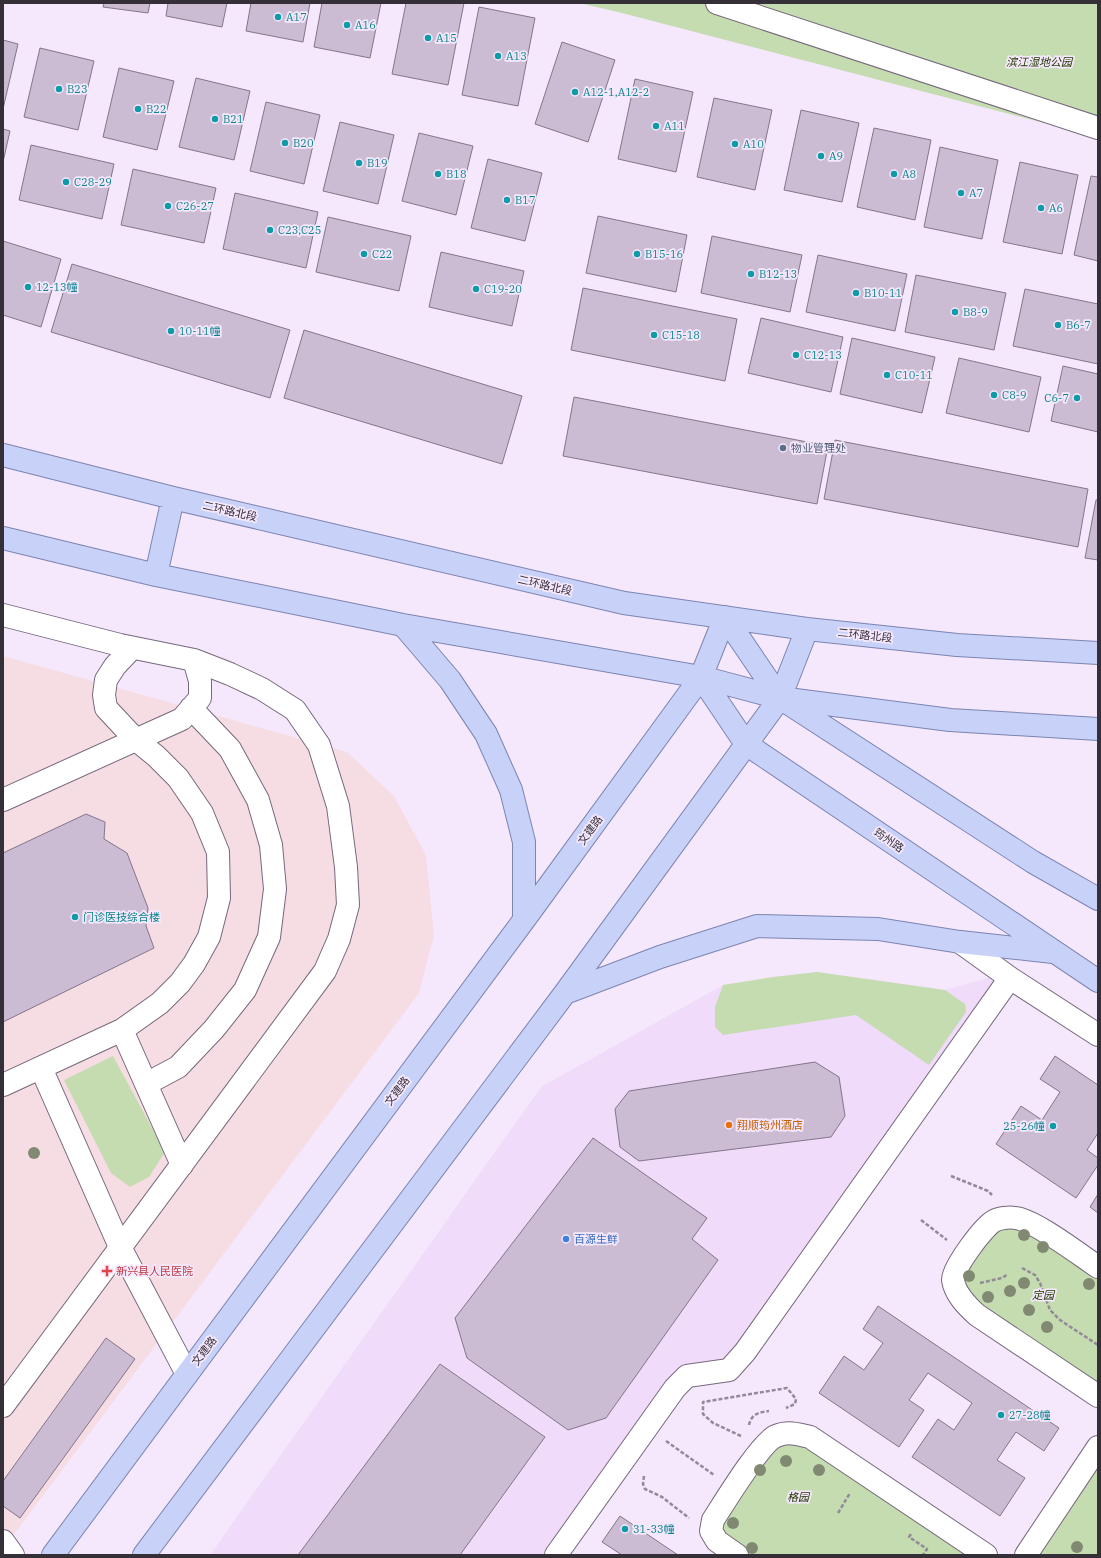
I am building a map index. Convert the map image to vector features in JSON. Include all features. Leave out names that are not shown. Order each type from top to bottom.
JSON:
[{"type":"main road","name":"二环路北段","points":[[3,455],[173,498],[624,603],[807,629],[957,645],[1098,653]]},
{"type":"main road","points":[[156,575],[173,498]]},
{"type":"main road","points":[[3,538],[156,575],[403,625],[702,677],[780,698],[950,720],[1098,729]]},
{"type":"main road","points":[[725,617],[780,698],[1033,862],[1098,899]]},
{"type":"main road","name":"文建路","points":[[53,1555],[524,920],[702,677],[725,617]]},
{"type":"main road","points":[[403,625],[450,680],[486,734],[511,790],[524,842],[524,920]]},
{"type":"main road","points":[[144,1555],[565,993],[780,698],[807,629]]},
{"type":"main road","name":"筠州路","points":[[702,677],[746,744],[1098,981]]},
{"type":"main road","points":[[565,993],[660,957],[757,926],[878,929],[960,942],[1056,952]]},
{"type":"street","points":[[717,3],[1098,128]]},
{"type":"street","points":[[3,615],[132,648],[194,660],[230,674],[262,689],[295,710],[320,745],[338,806],[346,867],[348,905],[339,939],[325,971],[3,1406]]},
{"type":"street","points":[[3,1085],[122,1030],[160,1003],[180,983],[194,964],[209,937],[219,898],[218,852],[202,812],[178,778],[156,756],[136,740],[106,708],[104,695],[106,680],[115,666],[132,648]]},
{"type":"street","points":[[3,800],[182,719],[200,698],[200,681],[194,660]]},
{"type":"street","points":[[146,1084],[178,1067],[214,1029],[244,990],[269,937],[275,890],[271,845],[258,800],[230,749],[191,708]]},
{"type":"street","points":[[960,942],[1010,978],[1098,1035]]},
{"type":"street","points":[[556,1555],[675,1388],[686,1376],[729,1370],[745,1352],[1010,978]]},
{"type":"street","points":[[122,1030],[182,1165]]},
{"type":"street","points":[[41,1068],[120,1247],[187,1374]]},
{"type":"street","points":[[1098,1267],[1029,1222],[1014,1218],[994,1221],[982,1231],[955,1271],[953,1280],[963,1302],[977,1315],[1098,1396]]},
{"type":"street","points":[[737,1555],[717,1542],[711,1531],[713,1520],[734,1489],[753,1446],[763,1446],[776,1436],[790,1432],[810,1436],[986,1555]]},
{"type":"street","points":[[1026,1555],[1098,1447]]},
{"type":"street","points":[[3,1541],[13,1555]]},
{"type":"path","points":[[951,1176],[988,1191],[1000,1208],[1004,1219]]},
{"type":"path","points":[[921,1220],[953,1245],[968,1252]]},
{"type":"path","points":[[1022,1268],[1035,1275],[1040,1283],[1050,1310],[1060,1320],[1098,1344]]},
{"type":"path","points":[[954,1283],[982,1283],[1002,1278],[1008,1274]]},
{"type":"path","points":[[753,1446],[732,1431],[713,1423],[703,1414],[703,1402],[787,1388],[796,1399],[795,1404],[784,1409]]},
{"type":"path","points":[[753,1446],[750,1420],[758,1412],[771,1410]]},
{"type":"path","points":[[647,1428],[734,1489]]},
{"type":"path","points":[[644,1475],[643,1484],[645,1490],[662,1496],[685,1516],[700,1523],[712,1526]]},
{"type":"shaded area","name":"新兴县人民医院","points":[[3,656],[347,752],[394,796],[426,855],[434,935],[419,993],[3,1549]]},
{"type":"shaded area","points":[[1014,971],[745,1352],[686,1376],[548,1555],[210,1555],[541,1087],[723,985],[817,972],[945,990]]},
{"type":"green space","name":"滨江湿地公园","points":[[579,3],[1098,3],[1098,137],[622,13]]},
{"type":"green space","points":[[817,972],[945,990],[965,1004],[966,1012],[929,1065],[856,1015],[723,1035],[715,1027],[715,1007],[723,985]]},
{"type":"green space","points":[[113,1056],[165,1152],[149,1177],[130,1187],[111,1173],[64,1080]]},
{"type":"green space","name":"定园","points":[[1004,1219],[1098,1267],[1098,1396],[977,1315],[955,1271]]},
{"type":"green space","name":"格园","points":[[790,1432],[986,1555],[737,1555],[713,1520]]},
{"type":"green space","points":[[1098,1447],[1098,1555],[1026,1555]]},
{"type":"building","points":[[104,3],[150,3],[148,13],[103,7]]},
{"type":"building","points":[[168,3],[227,3],[222,27],[166,16]]},
{"type":"building","name":"A17","points":[[251,3],[310,3],[303,42],[246,31]]},
{"type":"building","name":"A16","points":[[322,3],[381,3],[370,58],[314,47]]},
{"type":"building","name":"A15","points":[[406,3],[464,3],[448,85],[392,74]]},
{"type":"building","name":"A13","points":[[479,7],[535,18],[518,106],[462,95]]},
{"type":"building","points":[[3,40],[18,44],[3,109]]},
{"type":"building","name":"A12-1,A12-2","points":[[562,42],[615,60],[588,142],[535,124]]},
{"type":"building","name":"B23","points":[[40,48],[94,61],[78,130],[24,117]]},
{"type":"building","name":"B22","points":[[119,68],[174,81],[157,150],[103,137]]},
{"type":"building","name":"B21","points":[[196,78],[250,91],[234,160],[179,147]]},
{"type":"building","name":"A11","points":[[635,79],[693,92],[676,172],[618,159]]},
{"type":"building","name":"A10","points":[[714,98],[772,110],[755,190],[697,177]]},
{"type":"building","name":"B20","points":[[266,102],[320,115],[304,184],[250,171]]},
{"type":"building","name":"A9","points":[[801,110],[859,123],[842,202],[784,190]]},
{"type":"building","name":"B19","points":[[340,122],[394,135],[378,204],[323,191]]},
{"type":"building","name":"A8","points":[[874,128],[931,140],[915,220],[857,207]]},
{"type":"building","points":[[3,129],[10,131],[3,162]]},
{"type":"building","name":"B18","points":[[419,133],[473,146],[456,215],[402,201]]},
{"type":"building","name":"C28-29","points":[[31,145],[114,164],[102,219],[19,200]]},
{"type":"building","name":"A7","points":[[940,147],[998,160],[982,239],[924,227]]},
{"type":"building","name":"B17","points":[[488,159],[542,173],[525,241],[471,228]]},
{"type":"building","name":"A6","points":[[1020,162],[1078,175],[1062,254],[1003,242]]},
{"type":"building","name":"C26-27","points":[[133,169],[216,188],[204,243],[121,225]]},
{"type":"building","points":[[1091,176],[1098,177],[1098,261],[1074,255]]},
{"type":"building","name":"C23,C25","points":[[235,193],[318,212],[306,268],[223,249]]},
{"type":"building","name":"B15-16","points":[[598,216],[687,235],[676,292],[586,273]]},
{"type":"building","name":"C22","points":[[328,217],[411,236],[399,291],[316,272]]},
{"type":"building","name":"B12-13","points":[[712,236],[802,255],[790,312],[701,293]]},
{"type":"building","name":"12-13幢","points":[[3,241],[61,259],[41,327],[3,315]]},
{"type":"building","name":"C19-20","points":[[441,252],[524,271],[512,326],[429,307]]},
{"type":"building","name":"B10-11","points":[[818,255],[907,274],[895,331],[806,312]]},
{"type":"building","name":"10-11幢","points":[[72,264],[290,330],[270,398],[51,332]]},
{"type":"building","name":"B8-9","points":[[916,275],[1006,293],[994,350],[905,332]]},
{"type":"building","name":"C15-18","points":[[583,288],[737,319],[725,381],[571,350]]},
{"type":"building","name":"B6-7","points":[[1025,289],[1098,304],[1098,364],[1013,346]]},
{"type":"building","name":"C12-13","points":[[761,318],[843,337],[831,392],[748,373]]},
{"type":"building","points":[[304,330],[522,396],[502,464],[284,398]]},
{"type":"building","name":"C10-11","points":[[852,338],[935,357],[922,413],[840,394]]},
{"type":"building","name":"C8-9","points":[[959,358],[1041,377],[1029,432],[946,413]]},
{"type":"building","name":"C6-7","points":[[1063,366],[1098,374],[1098,432],[1051,421]]},
{"type":"building","points":[[574,397],[828,446],[817,504],[563,456]]},
{"type":"building","points":[[835,440],[1088,489],[1078,547],[824,499]]},
{"type":"building","points":[[1096,500],[1098,500],[1098,560],[1085,558]]},
{"type":"building","name":"门诊医技综合楼","points":[[86,814],[105,822],[104,839],[127,853],[148,908],[146,926],[154,948],[3,1022],[3,853]]},
{"type":"building","name":"25-26幢","points":[[1055,1056],[1098,1085],[1098,1133],[1087,1150],[1098,1158],[1098,1165],[1076,1198],[996,1144],[1021,1106],[1042,1120],[1060,1092],[1040,1079]]},
{"type":"building","points":[[815,1062],[839,1077],[845,1116],[831,1137],[639,1161],[620,1147],[615,1109],[629,1091]]},
{"type":"building","points":[[593,1138],[707,1218],[692,1239],[718,1260],[606,1418],[568,1430],[467,1358],[455,1318]]},
{"type":"building","points":[[1098,1194],[1098,1213],[1090,1207]]},
{"type":"building","name":"27-28幢","points":[[878,1306],[1059,1428],[1044,1451],[1016,1432],[997,1460],[1025,1478],[1000,1516],[912,1457],[938,1419],[954,1430],[972,1403],[928,1373],[909,1400],[924,1410],[899,1447],[819,1393],[844,1356],[864,1370],[883,1343],[863,1329]]},
{"type":"building","points":[[106,1338],[135,1359],[20,1518],[3,1506],[3,1481]]},
{"type":"building","points":[[440,1364],[545,1437],[460,1555],[298,1555]]},
{"type":"building","name":"31-33幢","points":[[620,1516],[678,1555],[622,1555],[602,1542]]},
{"type":"place","name":"A17","points":[[278,17]]},
{"type":"place","name":"A16","points":[[347,25]]},
{"type":"place","name":"A15","points":[[428,38]]},
{"type":"place","name":"A13","points":[[498,56]]},
{"type":"place","name":"B23","points":[[59,89]]},
{"type":"place","name":"A12-1,A12-2","points":[[575,92]]},
{"type":"place","name":"B22","points":[[138,109]]},
{"type":"place","name":"B21","points":[[215,119]]},
{"type":"place","name":"A11","points":[[656,126]]},
{"type":"place","name":"B20","points":[[285,143]]},
{"type":"place","name":"A10","points":[[735,144]]},
{"type":"place","name":"A9","points":[[821,156]]},
{"type":"place","name":"B19","points":[[359,163]]},
{"type":"place","name":"B18","points":[[438,174]]},
{"type":"place","name":"A8","points":[[894,174]]},
{"type":"place","name":"C28-29","points":[[66,182]]},
{"type":"place","name":"A7","points":[[961,193]]},
{"type":"place","name":"B17","points":[[507,200]]},
{"type":"place","name":"C26-27","points":[[168,206]]},
{"type":"place","name":"A6","points":[[1041,208]]},
{"type":"place","name":"C23,C25","points":[[270,230]]},
{"type":"place","name":"C22","points":[[364,254]]},
{"type":"place","name":"B15-16","points":[[637,254]]},
{"type":"place","name":"B12-13","points":[[751,274]]},
{"type":"place","name":"12-13幢","points":[[28,287]]},
{"type":"place","name":"C19-20","points":[[476,289]]},
{"type":"place","name":"B10-11","points":[[856,293]]},
{"type":"place","name":"B8-9","points":[[955,312]]},
{"type":"place","name":"B6-7","points":[[1058,325]]},
{"type":"place","name":"10-11幢","points":[[171,331]]},
{"type":"place","name":"C15-18","points":[[654,335]]},
{"type":"place","name":"C12-13","points":[[796,355]]},
{"type":"place","name":"C10-11","points":[[887,375]]},
{"type":"place","name":"C8-9","points":[[994,395]]},
{"type":"place","name":"C6-7","points":[[1077,398]]},
{"type":"place","name":"物业管理处","points":[[783,448]]},
{"type":"place","name":"门诊医技综合楼","points":[[75,917]]},
{"type":"place","name":"翔顺筠州酒店","points":[[729,1125]]},
{"type":"place","name":"25-26幢","points":[[1053,1126]]},
{"type":"place","name":"百源生鲜","points":[[566,1239]]},
{"type":"place","name":"新兴县人民医院","points":[[107,1271]]},
{"type":"place","name":"27-28幢","points":[[1001,1415]]},
{"type":"place","name":"31-33幢","points":[[625,1529]]}]
